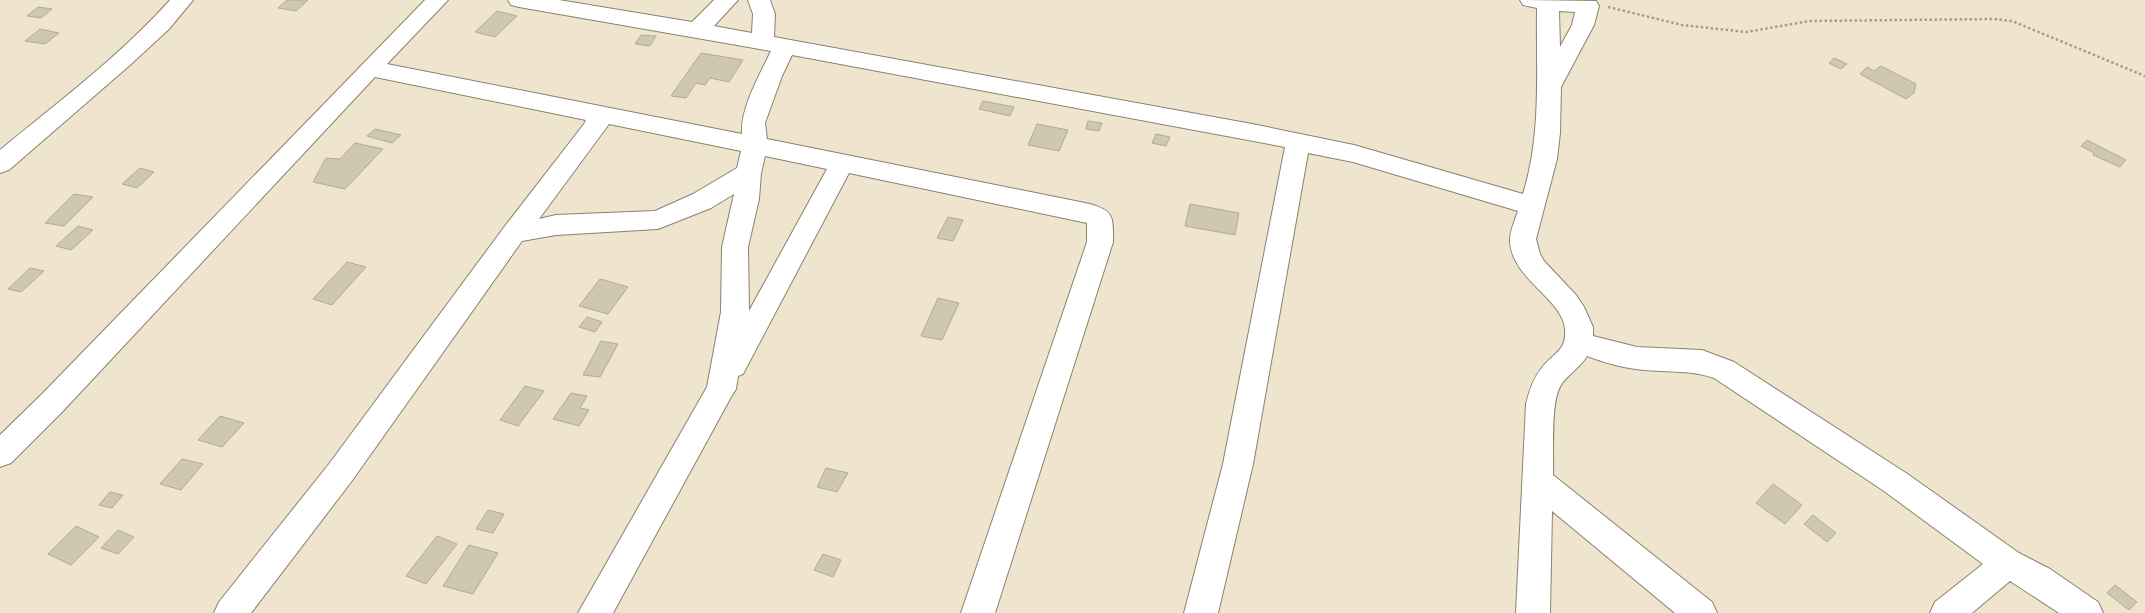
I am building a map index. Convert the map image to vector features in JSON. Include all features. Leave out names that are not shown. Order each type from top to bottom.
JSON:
[{"type":"street","points":[[0,164],[162,24],[182,0]]},
{"type":"street","points":[[0,454],[53,402],[437,0]]},
{"type":"street","points":[[519,0],[697,30],[1252,132],[1354,154],[1532,206]]},
{"type":"street","points":[[697,30],[727,0]]},
{"type":"street","points":[[721,389],[735,312],[735,247],[746,199],[748,173],[755,146],[753,123],[770,76],[774,44],[759,0]]},
{"type":"street","points":[[1534,613],[1543,390],[1554,372],[1572,357],[1579,342],[1577,319],[1564,299],[1542,278],[1526,256],[1523,242],[1544,166],[1548,132],[1550,86],[1548,43],[1540,2],[1588,6],[1583,26],[1550,86]]},
{"type":"street","points":[[370,68],[842,164],[1090,212],[1096,215],[1102,222],[1100,242],[978,613]]},
{"type":"street","points":[[231,613],[340,473],[514,233],[596,126],[600,115]]},
{"type":"street","points":[[1202,613],[1238,464],[1298,142]]},
{"type":"street","points":[[595,613],[721,389],[842,164]]},
{"type":"street","points":[[514,233],[556,225],[658,220],[702,201],[748,173]]},
{"type":"street","points":[[1579,342],[1607,352],[1630,356],[1702,362],[1724,370],[1887,476],[2008,563],[2038,580],[2086,613]]},
{"type":"street","points":[[1538,481],[1700,613]]},
{"type":"street","points":[[1947,613],[2008,563]]},
{"type":"path","points":[[1606,7],[1682,25],[1746,32],[1810,21],[1994,19],[2012,21],[2145,76]]},
{"type":"building","points":[[287,0],[308,0],[296,11],[278,8]]},
{"type":"building","points":[[38,7],[52,9],[41,18],[27,16]]},
{"type":"building","points":[[497,11],[517,16],[495,37],[475,32]]},
{"type":"building","points":[[40,29],[59,33],[45,44],[25,41]]},
{"type":"building","points":[[641,35],[656,36],[650,46],[635,44]]},
{"type":"building","points":[[701,53],[743,60],[729,82],[710,78],[705,85],[696,83],[686,98],[671,96]]},
{"type":"building","points":[[1834,58],[1847,64],[1841,69],[1829,63]]},
{"type":"building","points":[[1881,66],[1916,84],[1914,93],[1906,99],[1860,74],[1867,67],[1874,71]]},
{"type":"building","points":[[983,101],[1014,107],[1010,116],[979,109]]},
{"type":"building","points":[[1088,121],[1102,123],[1099,131],[1086,129]]},
{"type":"building","points":[[1037,124],[1068,130],[1059,151],[1028,145]]},
{"type":"building","points":[[375,129],[401,135],[392,143],[367,136]]},
{"type":"building","points":[[1156,134],[1170,137],[1166,146],[1152,143]]},
{"type":"building","points":[[2087,140],[2126,160],[2120,167],[2093,155],[2094,153],[2081,146]]},
{"type":"building","points":[[355,143],[383,149],[345,189],[313,182],[326,158],[340,159]]},
{"type":"building","points":[[140,168],[154,172],[137,188],[122,184]]},
{"type":"building","points":[[74,194],[93,197],[64,226],[45,223]]},
{"type":"building","points":[[1190,204],[1239,213],[1235,235],[1185,226]]},
{"type":"building","points":[[948,217],[963,220],[953,241],[937,238]]},
{"type":"building","points":[[78,226],[93,230],[71,250],[56,246]]},
{"type":"building","points":[[347,262],[366,267],[332,305],[313,299]]},
{"type":"building","points":[[30,268],[44,271],[21,292],[8,289]]},
{"type":"building","points":[[600,279],[628,287],[608,314],[579,306]]},
{"type":"building","points":[[938,298],[959,303],[942,340],[921,336]]},
{"type":"building","points":[[587,317],[602,322],[595,332],[579,327]]},
{"type":"building","points":[[601,341],[618,344],[600,377],[583,375]]},
{"type":"building","points":[[525,386],[544,391],[518,426],[500,420]]},
{"type":"building","points":[[571,393],[587,396],[580,408],[589,410],[579,426],[553,419]]},
{"type":"building","points":[[220,416],[244,423],[222,447],[198,440]]},
{"type":"building","points":[[182,459],[203,464],[181,490],[160,484]]},
{"type":"building","points":[[826,468],[848,473],[837,492],[817,487]]},
{"type":"building","points":[[1773,484],[1802,505],[1785,524],[1756,503]]},
{"type":"building","points":[[110,492],[123,495],[112,508],[99,505]]},
{"type":"building","points":[[488,510],[504,514],[493,533],[476,529]]},
{"type":"building","points":[[1813,515],[1836,533],[1827,542],[1804,524]]},
{"type":"building","points":[[76,526],[99,537],[71,565],[48,554]]},
{"type":"building","points":[[118,530],[134,537],[118,554],[101,548]]},
{"type":"building","points":[[437,536],[457,544],[426,584],[406,576]]},
{"type":"building","points":[[469,545],[498,553],[473,594],[443,586]]},
{"type":"building","points":[[823,554],[841,560],[833,577],[814,570]]},
{"type":"building","points":[[2115,585],[2137,602],[2129,610],[2107,593]]}]
